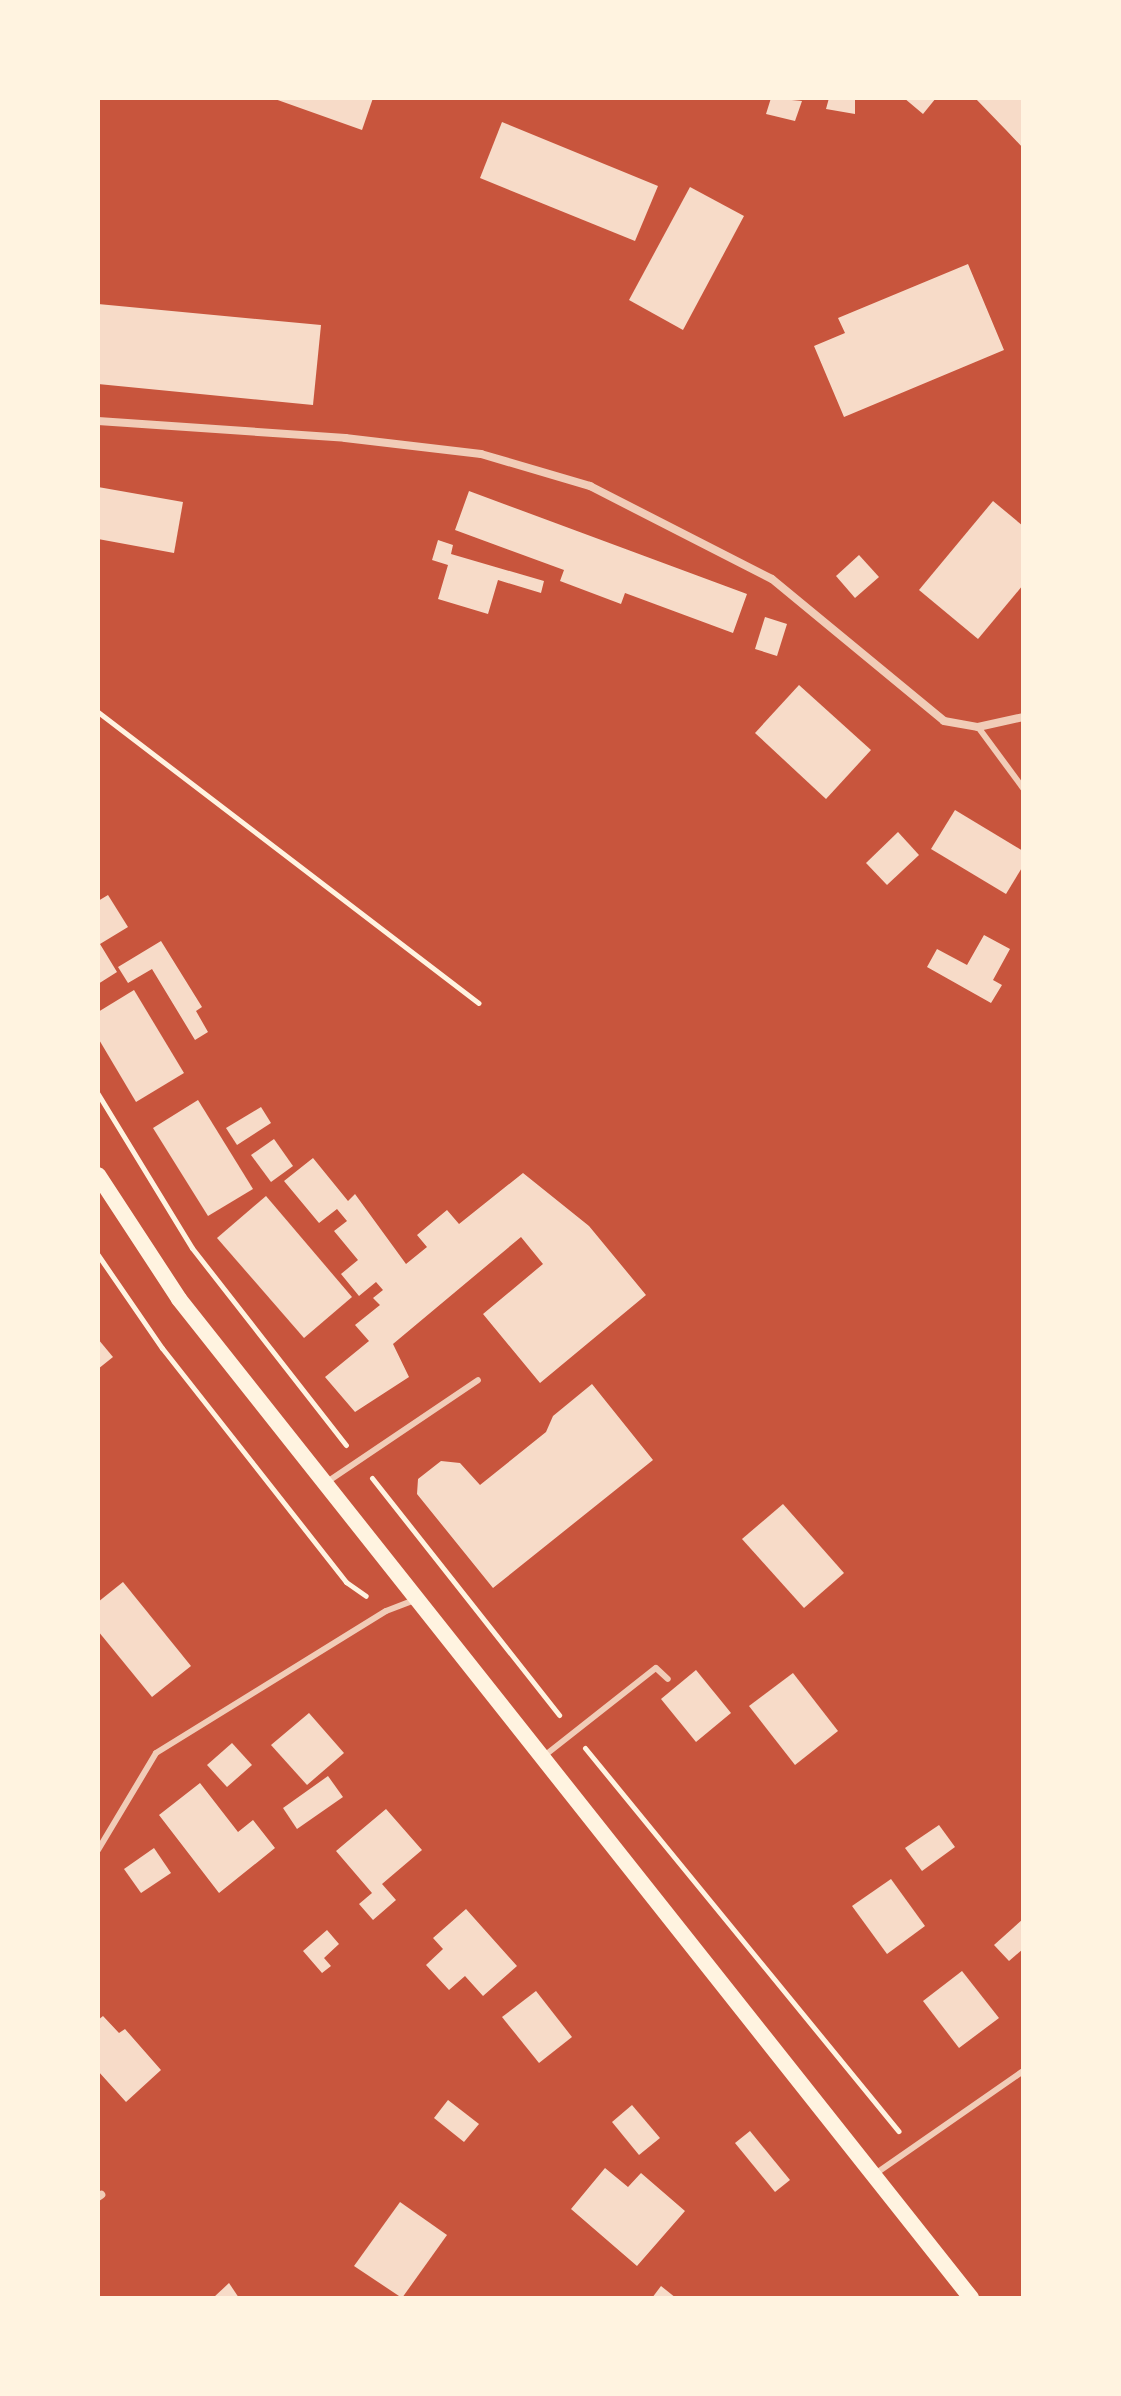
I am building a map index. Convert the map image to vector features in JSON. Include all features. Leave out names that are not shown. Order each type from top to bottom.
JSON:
[{"type":"main road","points":[[98,1175],[179,1299],[971,2298]]},
{"type":"street","points":[[98,421],[345,438],[481,454],[590,486],[772,579],[944,721],[978,727],[1023,717]]},
{"type":"lane","points":[[978,727],[1023,788]]},
{"type":"lane","points":[[324,1484],[478,1380]]},
{"type":"lane","points":[[98,1850],[156,1753],[386,1611],[415,1600]]},
{"type":"lane","points":[[541,1758],[656,1668],[668,1679]]},
{"type":"lane","points":[[873,2176],[1023,2071]]},
{"type":"path","points":[[98,712],[478,1003]]},
{"type":"path","points":[[98,1094],[192,1248],[574,1735],[912,2148]]},
{"type":"path","points":[[98,1255],[162,1348],[346,1582],[386,1611]]},
{"type":"building","points":[[272,98],[373,98],[362,130]]},
{"type":"building","points":[[771,98],[802,101],[795,121],[766,114]]},
{"type":"building","points":[[829,98],[855,98],[855,114],[826,109]]},
{"type":"building","points":[[904,98],[936,98],[923,114]]},
{"type":"building","points":[[975,98],[1023,98],[1023,148],[1006,130]]},
{"type":"building","points":[[502,122],[658,186],[635,241],[480,178]]},
{"type":"building","points":[[690,187],[744,216],[683,330],[629,300]]},
{"type":"building","points":[[968,264],[1004,350],[844,417],[814,346],[845,333],[838,318]]},
{"type":"building","points":[[98,304],[321,325],[313,405],[98,384]]},
{"type":"building","points":[[98,487],[183,502],[174,553],[98,539]]},
{"type":"building","points":[[469,491],[747,594],[733,633],[625,593],[621,604],[560,581],[564,570],[455,530]]},
{"type":"building","points":[[993,501],[1023,526],[1023,585],[978,639],[919,590]]},
{"type":"building","points":[[438,540],[453,545],[451,554],[544,581],[541,593],[498,580],[488,614],[438,599],[448,565],[432,560]]},
{"type":"building","points":[[859,555],[879,577],[855,598],[836,576]]},
{"type":"building","points":[[765,617],[787,624],[777,656],[755,649]]},
{"type":"building","points":[[799,685],[871,750],[826,799],[755,733]]},
{"type":"building","points":[[955,810],[1023,851],[1023,866],[1006,894],[931,849]]},
{"type":"building","points":[[898,832],[919,855],[887,885],[866,863]]},
{"type":"building","points":[[108,895],[128,927],[100,944],[117,972],[98,984],[98,901]]},
{"type":"building","points":[[984,935],[1010,949],[993,980],[1002,985],[991,1003],[927,967],[937,949],[967,965]]},
{"type":"building","points":[[161,941],[202,1007],[196,1011],[208,1032],[195,1040],[152,969],[128,983],[118,967]]},
{"type":"building","points":[[134,990],[184,1073],[136,1102],[98,1038],[98,1012]]},
{"type":"building","points":[[198,1100],[253,1189],[208,1216],[153,1128]]},
{"type":"building","points":[[261,1107],[271,1123],[237,1145],[226,1128]]},
{"type":"building","points":[[274,1139],[293,1166],[271,1182],[251,1155]]},
{"type":"building","points":[[313,1158],[348,1201],[355,1194],[406,1264],[427,1247],[417,1235],[447,1210],[459,1224],[523,1173],[589,1226],[646,1295],[540,1383],[483,1314],[543,1264],[521,1237],[393,1344],[409,1377],[355,1412],[325,1377],[369,1341],[355,1325],[380,1305],[373,1298],[383,1290],[376,1282],[359,1296],[341,1274],[358,1260],[334,1231],[347,1221],[337,1209],[319,1223],[284,1181]]},
{"type":"building","points":[[266,1196],[352,1297],[304,1338],[217,1238]]},
{"type":"building","points":[[98,1339],[113,1357],[98,1369]]},
{"type":"building","points":[[592,1384],[653,1460],[493,1588],[417,1494],[418,1479],[441,1461],[460,1463],[480,1485],[546,1432],[553,1416]]},
{"type":"building","points":[[783,1504],[844,1573],[804,1608],[742,1539]]},
{"type":"building","points":[[123,1582],[191,1666],[152,1697],[98,1631],[98,1602]]},
{"type":"building","points":[[696,1670],[731,1713],[696,1742],[661,1699]]},
{"type":"building","points":[[793,1673],[838,1731],[795,1765],[749,1706]]},
{"type":"building","points":[[309,1713],[344,1753],[307,1785],[271,1745]]},
{"type":"building","points":[[232,1743],[252,1765],[227,1787],[207,1765]]},
{"type":"building","points":[[328,1776],[343,1797],[297,1829],[283,1808]]},
{"type":"building","points":[[200,1783],[238,1832],[253,1820],[275,1848],[219,1893],[159,1815]]},
{"type":"building","points":[[386,1809],[422,1850],[382,1884],[396,1900],[373,1920],[359,1904],[372,1893],[336,1851]]},
{"type":"building","points":[[939,1825],[955,1847],[922,1871],[905,1848]]},
{"type":"building","points":[[154,1848],[171,1873],[141,1893],[124,1869]]},
{"type":"building","points":[[891,1879],[925,1926],[887,1954],[852,1906]]},
{"type":"building","points":[[466,1909],[517,1966],[483,1996],[465,1976],[449,1990],[426,1965],[443,1949],[433,1938]]},
{"type":"building","points":[[1023,1919],[1023,1949],[1009,1961],[994,1945]]},
{"type":"building","points":[[327,1930],[339,1944],[324,1958],[331,1966],[322,1973],[303,1951]]},
{"type":"building","points":[[962,1971],[999,2018],[959,2048],[923,2001]]},
{"type":"building","points":[[536,1991],[572,2037],[539,2063],[502,2017]]},
{"type":"building","points":[[103,2016],[119,2033],[125,2029],[161,2070],[126,2102],[98,2071],[98,2020]]},
{"type":"building","points":[[448,2100],[479,2124],[464,2142],[434,2118]]},
{"type":"building","points":[[632,2105],[660,2138],[639,2155],[612,2122]]},
{"type":"building","points":[[750,2131],[790,2180],[775,2192],[735,2143]]},
{"type":"building","points":[[605,2168],[628,2187],[641,2173],[685,2211],[637,2266],[571,2209]]},
{"type":"building","points":[[400,2202],[447,2235],[402,2298],[354,2266]]},
{"type":"building","points":[[229,2283],[239,2298],[213,2298]]},
{"type":"building","points":[[661,2286],[676,2298],[652,2298]]}]
